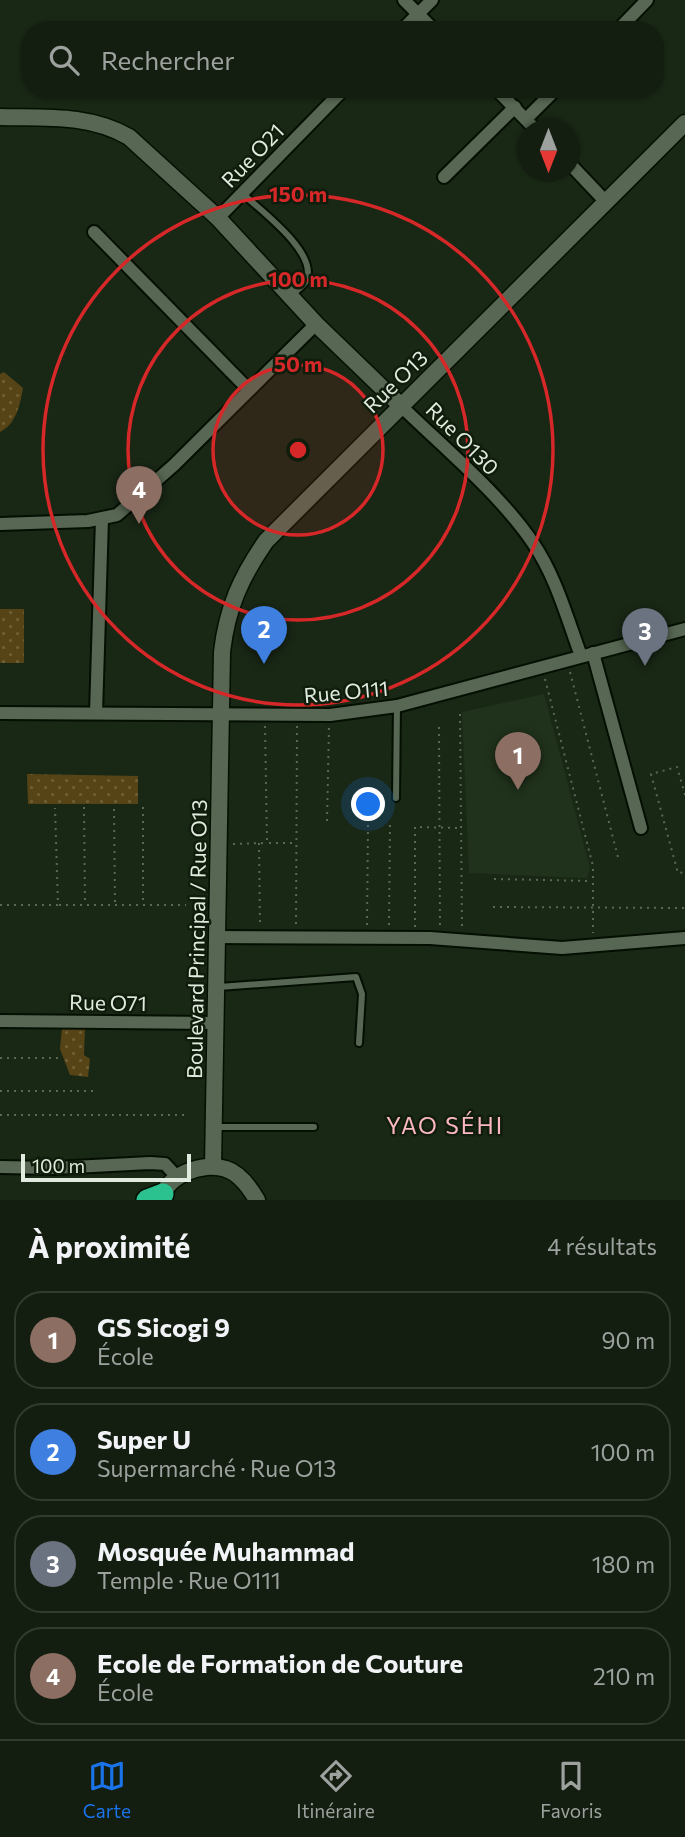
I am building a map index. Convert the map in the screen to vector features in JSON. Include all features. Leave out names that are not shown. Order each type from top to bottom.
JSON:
[{"type":"main road","name":"Rue O130","points":[[0,117],[71,118],[112,127],[129,137],[218,218],[316,324],[400,405]]},
{"type":"main road","name":"Rue O13","points":[[221,713],[225,622],[245,571],[266,541],[685,124]]},
{"type":"main road","name":"Boulevard Principal / Rue O13","points":[[213,1166],[221,713]]},
{"type":"main road","points":[[157,1198],[178,1178],[194,1169],[213,1166],[235,1173],[257,1200]]},
{"type":"street","points":[[404,0],[424,21]]},
{"type":"street","points":[[410,21],[432,0]]},
{"type":"street","points":[[627,21],[647,0]]},
{"type":"street","name":"Rue O21","points":[[218,218],[335,98]]},
{"type":"street","points":[[506,98],[526,119],[547,98]]},
{"type":"street","points":[[444,177],[515,107]]},
{"type":"street","points":[[580,175],[606,202]]},
{"type":"street","points":[[94,232],[249,390]]},
{"type":"street","points":[[0,524],[102,519],[128,508],[316,324]]},
{"type":"street","name":"Rue O130","points":[[400,405],[506,510],[532,541],[552,577],[587,654],[640,828]]},
{"type":"street","points":[[96,713],[102,519]]},
{"type":"street","name":"Rue O111","points":[[0,713],[330,715],[397,706],[685,629]]},
{"type":"street","points":[[216,937],[440,938],[531,948],[594,947],[685,938]]},
{"type":"street","name":"Rue O71","points":[[0,1021],[215,1023]]},
{"type":"street","points":[[0,1167],[54,1168],[150,1163],[164,1164],[178,1178]]},
{"type":"lane","points":[[242,193],[302,250],[308,267],[306,281],[290,296]]},
{"type":"lane","points":[[396,798],[397,706]]},
{"type":"lane","points":[[216,988],[356,977],[362,994],[359,1043]]},
{"type":"lane","points":[[214,1128],[314,1127]]},
{"type":"path","points":[[567,660],[619,861]]},
{"type":"path","points":[[542,668],[593,866],[594,947]]},
{"type":"path","points":[[264,714],[267,843]]},
{"type":"path","points":[[460,714],[463,940]]},
{"type":"path","points":[[296,937],[297,715]]},
{"type":"path","points":[[327,821],[330,715]]},
{"type":"path","points":[[439,727],[440,938]]},
{"type":"path","points":[[685,795],[677,767],[651,774],[678,873],[685,872]]},
{"type":"path","points":[[84,807],[85,905]]},
{"type":"path","points":[[143,807],[144,905]]},
{"type":"path","points":[[55,808],[58,905]]},
{"type":"path","points":[[114,809],[115,905]]},
{"type":"path","points":[[389,937],[390,824]]},
{"type":"path","points":[[367,936],[368,825]]},
{"type":"path","points":[[415,938],[415,827],[461,828]]},
{"type":"path","points":[[259,843],[260,937]]},
{"type":"path","points":[[218,845],[295,843]]},
{"type":"path","points":[[494,879],[593,881]]},
{"type":"path","points":[[0,905],[186,905]]},
{"type":"path","points":[[493,907],[685,908]]},
{"type":"path","points":[[0,1058],[61,1058]]},
{"type":"path","points":[[0,1091],[94,1091]]},
{"type":"path","points":[[0,1115],[189,1115]]},
{"type":"shaded area","points":[[4,372],[23,388],[14,419],[0,432],[0,374]]},
{"type":"shaded area","points":[[0,609],[24,609],[24,663],[0,663]]},
{"type":"shaded area","points":[[544,694],[590,868],[587,878],[469,873],[462,712]]},
{"type":"shaded area","points":[[27,774],[138,776],[138,804],[28,804]]},
{"type":"shaded area","points":[[74,1026],[85,1029],[84,1055],[90,1059],[88,1077],[70,1075],[60,1049],[62,1028]]},
{"type":"place","name":"Ecole de Formation de Couture","points":[[139,524]]},
{"type":"place","name":"Super U","points":[[264,664]]},
{"type":"place","name":"Mosquée Muhammad","points":[[645,666]]},
{"type":"place","name":"GS Sicogi 9","points":[[518,790]]},
{"type":"district","name":"YAO SÉHI","points":[[445,1125]]}]
